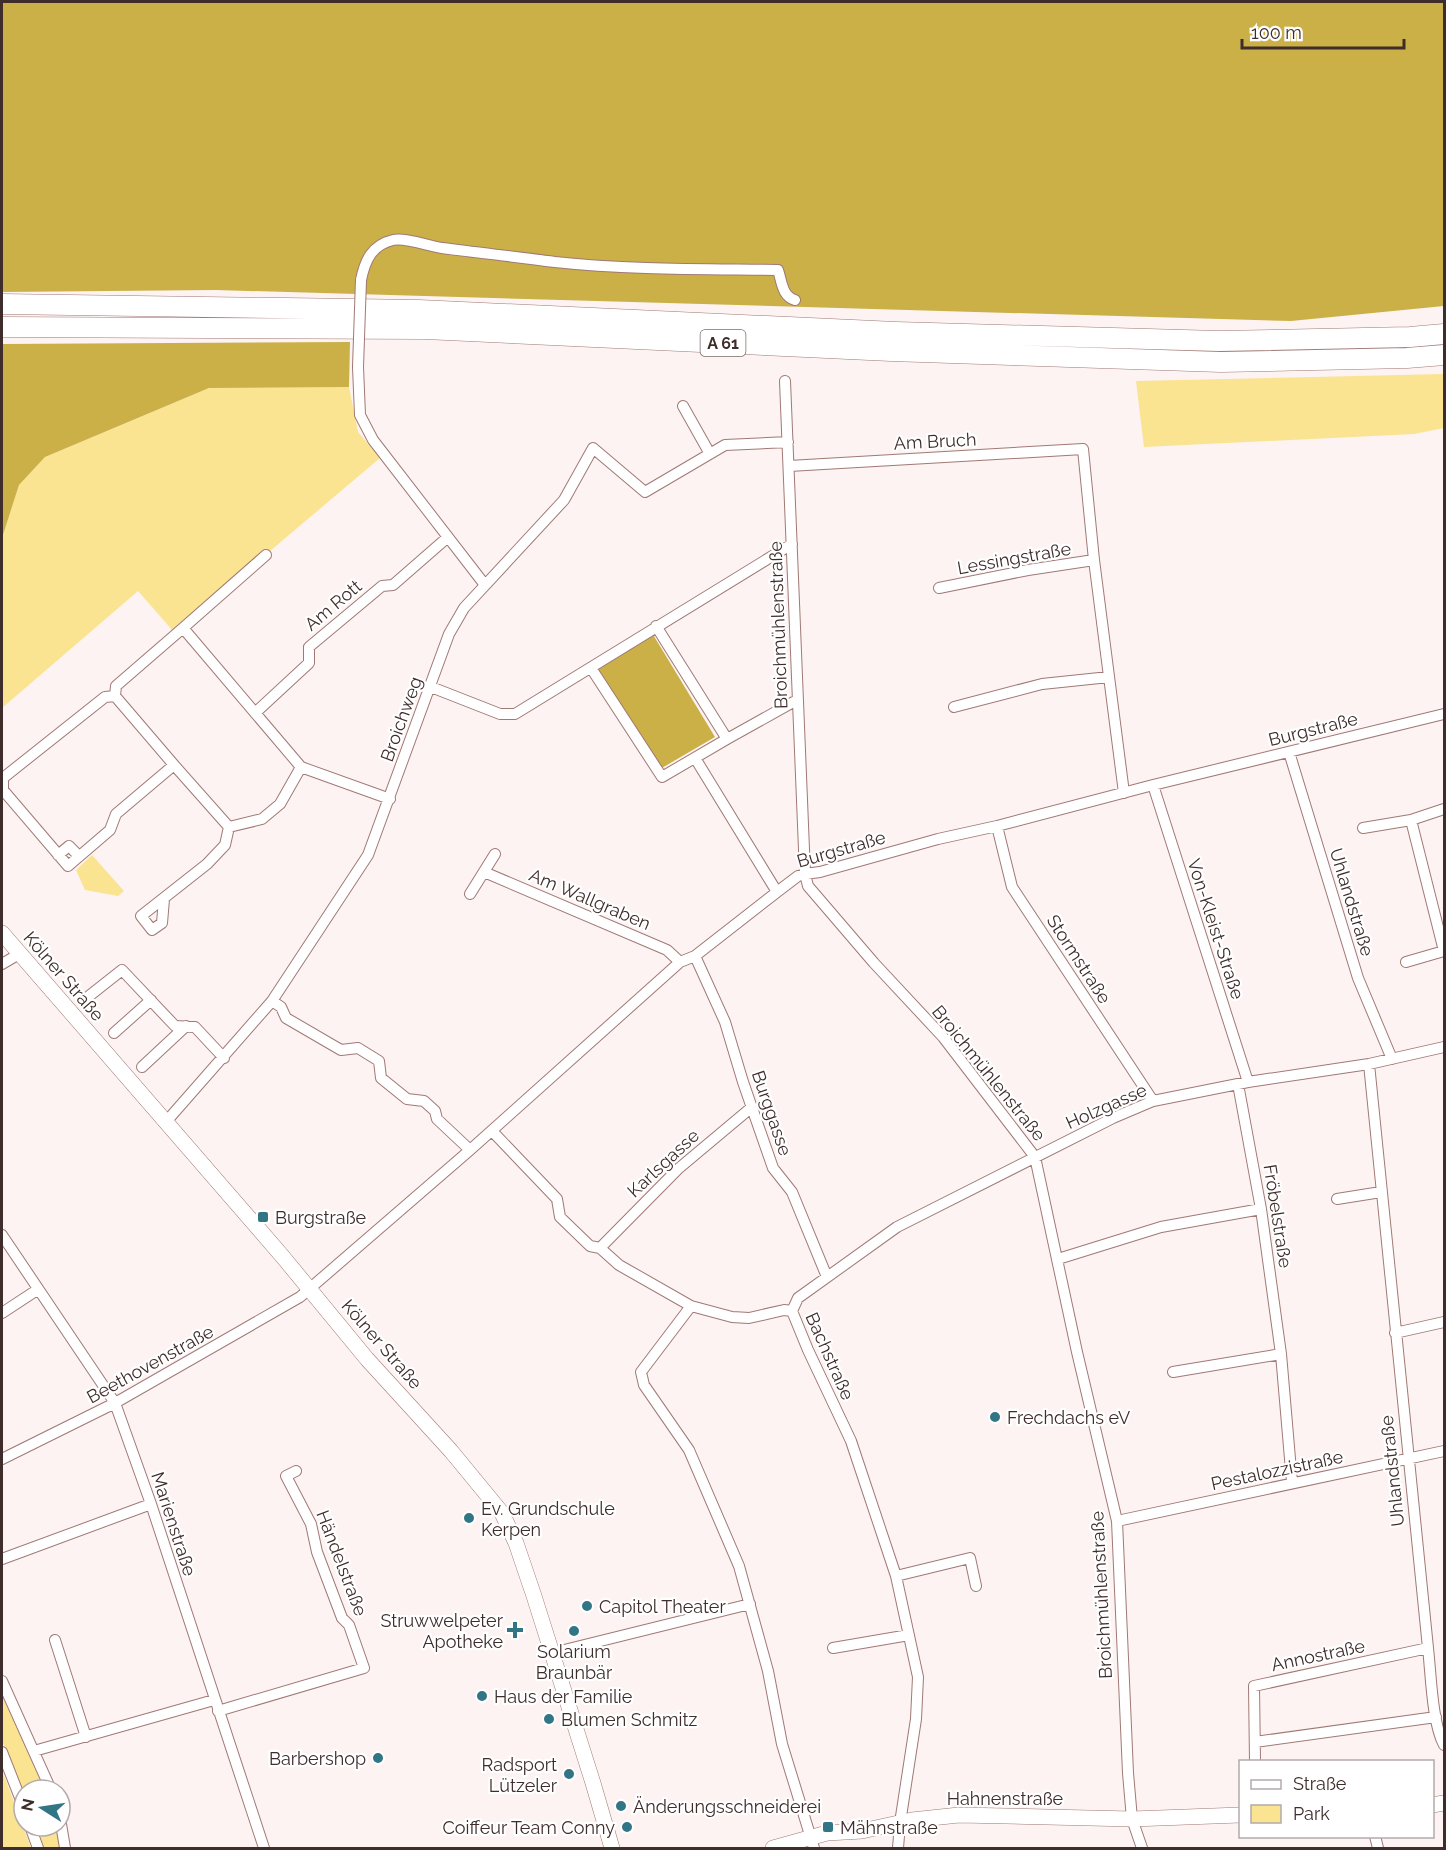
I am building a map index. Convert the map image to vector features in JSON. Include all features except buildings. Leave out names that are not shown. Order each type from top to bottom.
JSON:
[{"type":"highway","name":"A 61","points":[[2,304],[419,310],[896,332],[1219,341],[1410,337],[1444,334]]},
{"type":"highway","name":"A 61","points":[[2,327],[425,329],[891,351],[1221,362],[1407,358],[1444,355]]},
{"type":"main road","name":"Kölner Straße","points":[[2,933],[309,1288],[367,1359],[451,1451],[502,1512],[516,1543],[612,1848]]},
{"type":"main road","name":"Hahnenstraße","points":[[773,1848],[812,1843],[827,1833],[862,1831],[959,1815],[1132,1819],[1239,1815]]},
{"type":"street","points":[[484,585],[373,440],[360,415],[357,367],[361,279],[370,254],[380,245],[395,239],[442,248],[558,262],[668,268],[778,270],[785,294],[789,299],[795,300]]},
{"type":"street","name":"Broichmühlenstraße","points":[[785,381],[805,874],[808,886],[874,963],[943,1037],[1035,1158],[1117,1521],[1124,1714],[1132,1819],[1142,1848]]},
{"type":"street","points":[[682,406],[710,454]]},
{"type":"street","name":"Broichweg","points":[[165,1123],[272,1001],[368,855],[449,634],[464,608],[564,500],[593,448],[645,492],[725,445],[788,442]]},
{"type":"street","name":"Am Bruch","points":[[789,466],[1083,449]]},
{"type":"street","name":"Lessingstraße","points":[[1083,449],[1094,560],[1124,793]]},
{"type":"street","name":"Am Rott","points":[[255,713],[309,663],[309,647],[382,586],[393,585],[448,537]]},
{"type":"street","points":[[431,687],[500,714],[515,714],[792,544]]},
{"type":"street","points":[[229,827],[115,696],[116,686],[266,555]]},
{"type":"street","name":"Lessingstraße","points":[[939,588],[1028,570],[1094,560]]},
{"type":"street","points":[[656,626],[727,739]]},
{"type":"street","points":[[183,627],[301,767],[390,799]]},
{"type":"street","points":[[591,668],[662,777],[797,700]]},
{"type":"street","points":[[954,707],[1042,684],[1109,677]]},
{"type":"street","points":[[115,696],[105,697],[2,775],[3,790],[58,855],[68,866],[110,830],[116,814],[174,765]]},
{"type":"street","name":"Burgstraße","points":[[309,1288],[492,1131],[680,962],[695,956],[798,876],[1153,785],[1444,714]]},
{"type":"street","name":"Uhlandstraße","points":[[1290,752],[1358,978],[1392,1059]]},
{"type":"street","points":[[696,758],[777,892]]},
{"type":"street","points":[[229,827],[262,819],[280,804],[301,767]]},
{"type":"street","name":"Von-Kleist-Straße","points":[[1153,785],[1243,1083]]},
{"type":"street","points":[[1363,828],[1411,820],[1444,809]]},
{"type":"street","points":[[1406,962],[1444,951],[1411,820]]},
{"type":"street","name":"Stormstraße","points":[[997,826],[1012,887],[1153,1101]]},
{"type":"street","points":[[164,899],[213,858],[225,844],[229,827]]},
{"type":"street","points":[[470,894],[495,854]]},
{"type":"street","name":"Am Wallgraben","points":[[484,872],[667,950],[680,962]]},
{"type":"street","points":[[2,964],[19,954]]},
{"type":"street","name":"Burggasse","points":[[695,956],[725,1022],[773,1168],[792,1192],[827,1277]]},
{"type":"street","points":[[84,1000],[122,969],[175,1026],[195,1027],[224,1058]]},
{"type":"street","points":[[114,1033],[151,1000]]},
{"type":"street","points":[[272,1001],[281,1007],[286,1018],[342,1050],[358,1048],[379,1061],[381,1078],[407,1099],[424,1101],[435,1111],[437,1119],[470,1150]]},
{"type":"street","points":[[142,1067],[186,1026]]},
{"type":"street","name":"Holzgasse","points":[[792,1311],[798,1298],[897,1227],[1113,1118],[1153,1101],[1243,1083],[1369,1064],[1444,1047]]},
{"type":"street","name":"Uhlandstraße","points":[[1369,1064],[1428,1648],[1436,1717],[1444,1745]]},
{"type":"street","name":"Fröbelstraße","points":[[1243,1083],[1281,1354],[1292,1482]]},
{"type":"street","name":"Karlsgasse","points":[[600,1248],[678,1169],[752,1107]]},
{"type":"street","name":"Bachstraße","points":[[492,1131],[556,1199],[560,1217],[590,1246],[600,1248],[619,1265],[691,1306],[732,1317],[749,1318],[784,1310],[792,1311],[851,1441],[896,1576],[918,1677],[916,1719],[898,1848]]},
{"type":"street","points":[[1337,1199],[1381,1192]]},
{"type":"street","points":[[1058,1259],[1161,1227],[1261,1209]]},
{"type":"street","name":"Marienstraße","points":[[2,1234],[37,1290],[115,1403],[151,1504],[264,1848]]},
{"type":"street","name":"Beethovenstraße","points":[[2,1459],[115,1403],[291,1303],[309,1288]]},
{"type":"street","points":[[2,1313],[37,1290]]},
{"type":"street","points":[[691,1306],[641,1372],[644,1385],[688,1450],[739,1566],[768,1671],[782,1744],[812,1843]]},
{"type":"street","points":[[1395,1333],[1444,1322]]},
{"type":"street","points":[[1173,1372],[1281,1354]]},
{"type":"street","name":"Pestalozzistraße","points":[[1117,1521],[1444,1451]]},
{"type":"street","name":"Händelstraße","points":[[216,1705],[364,1668],[349,1625],[342,1618],[318,1552],[311,1524],[285,1476],[296,1471]]},
{"type":"street","points":[[2,1559],[151,1504]]},
{"type":"street","points":[[896,1576],[970,1558],[976,1586]]},
{"type":"street","points":[[552,1653],[750,1604]]},
{"type":"street","points":[[833,1648],[909,1635]]},
{"type":"street","points":[[55,1640],[86,1737]]},
{"type":"street","name":"Annostraße","points":[[1255,1760],[1254,1686],[1428,1648]]},
{"type":"street","points":[[2,1681],[46,1778]]},
{"type":"street","points":[[34,1751],[216,1705]]},
{"type":"street","points":[[1255,1742],[1436,1717]]},
{"type":"street","points":[[2,1752],[12,1778]]},
{"type":"green space","points":[[1444,374],[1444,428],[1414,434],[1144,447],[1136,381]]},
{"type":"green space","points":[[349,387],[358,432],[380,458],[174,632],[138,591],[2,708],[2,538],[19,485],[45,457],[209,388]]},
{"type":"green space","points":[[92,855],[124,891],[118,896],[85,890],[76,870]]},
{"type":"green space","points":[[2,1696],[41,1778],[17,1778],[2,1741]]},
{"type":"green space","points":[[2,1770],[12,1797],[12,1838],[27,1838],[31,1848],[2,1848]]},
{"type":"green space","points":[[40,1838],[59,1838],[61,1848],[44,1848]]},
{"type":"shaded area","points":[[2,2],[1444,2],[1444,306],[1291,321],[216,290],[2,292]]},
{"type":"shaded area","points":[[350,342],[349,387],[209,388],[45,457],[19,485],[2,538],[2,344]]},
{"type":"shaded area","points":[[652,633],[715,737],[655,772],[591,672]]},
{"type":"place","name":"Burgstraße","points":[[263,1217]]},
{"type":"place","name":"Frechdachs eV","points":[[995,1417]]},
{"type":"place","name":"Ev. Grundschule Kerpen","points":[[469,1518]]},
{"type":"place","name":"Capitol Theater","points":[[587,1606]]},
{"type":"place","name":"Struwwelpeter Apotheke","points":[[515,1630]]},
{"type":"place","name":"Solarium Braunbär","points":[[574,1631]]},
{"type":"place","name":"Haus der Familie","points":[[482,1696]]},
{"type":"place","name":"Blumen Schmitz","points":[[549,1719]]},
{"type":"place","name":"Barbershop","points":[[378,1758]]},
{"type":"place","name":"Radsport Lützeler","points":[[569,1774]]},
{"type":"place","name":"Änderungsschneiderei","points":[[621,1806]]},
{"type":"place","name":"Coiffeur Team Conny","points":[[627,1827]]},
{"type":"place","name":"Mähnstraße","points":[[828,1827]]}]
